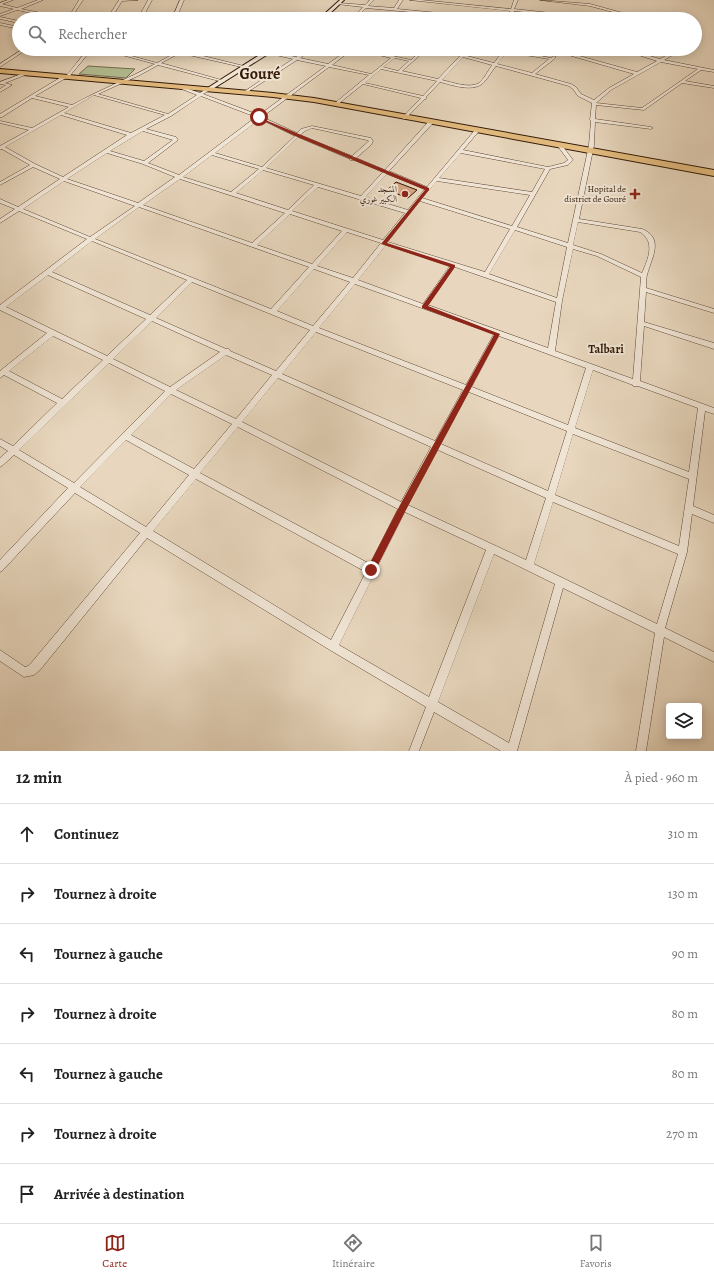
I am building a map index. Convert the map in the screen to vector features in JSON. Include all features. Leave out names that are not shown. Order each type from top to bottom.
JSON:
[{"type":"highway","points":[[0,70],[287,96],[714,173]]},
{"type":"main road","points":[[329,12],[340,2]]},
{"type":"main road","points":[[209,89],[262,56]]},
{"type":"street","points":[[0,4],[11,0]]},
{"type":"street","points":[[0,16],[41,0]]},
{"type":"street","points":[[73,12],[81,0]]},
{"type":"street","points":[[113,12],[121,0],[136,0]]},
{"type":"street","points":[[143,12],[150,0]]},
{"type":"street","points":[[177,12],[182,0]]},
{"type":"street","points":[[361,12],[372,0]]},
{"type":"street","points":[[395,9],[401,0]]},
{"type":"street","points":[[412,0],[543,12]]},
{"type":"street","points":[[476,12],[482,0]]},
{"type":"street","points":[[512,12],[516,0]]},
{"type":"street","points":[[542,0],[564,1],[593,12]]},
{"type":"street","points":[[340,2],[421,12],[427,1]]},
{"type":"street","points":[[563,12],[564,1]]},
{"type":"street","points":[[0,4],[31,12]]},
{"type":"street","points":[[0,16],[12,20]]},
{"type":"street","points":[[0,24],[12,27]]},
{"type":"street","points":[[0,66],[14,56]]},
{"type":"street","points":[[0,116],[65,77],[84,56]]},
{"type":"street","points":[[129,56],[223,80]]},
{"type":"street","points":[[1,147],[94,94],[122,82],[173,56]]},
{"type":"street","points":[[198,56],[246,67]]},
{"type":"street","points":[[288,56],[372,75]]},
{"type":"street","points":[[246,92],[268,80],[301,56]]},
{"type":"street","points":[[341,56],[179,177],[90,239],[0,308],[237,423],[403,507],[492,550],[529,566],[714,657]]},
{"type":"street","points":[[389,56],[412,60]]},
{"type":"street","points":[[399,72],[417,56]]},
{"type":"street","points":[[405,118],[462,56],[573,87],[579,95],[594,103],[643,109],[700,69]]},
{"type":"street","points":[[381,68],[463,86],[476,86],[481,83],[501,56]]},
{"type":"street","points":[[537,56],[552,59]]},
{"type":"street","points":[[532,75],[554,56]]},
{"type":"street","points":[[579,56],[636,73]]},
{"type":"street","points":[[645,56],[714,72]]},
{"type":"street","points":[[551,353],[559,301],[594,137],[592,120],[594,103],[610,89],[636,73],[670,56]]},
{"type":"street","points":[[336,104],[394,57]]},
{"type":"street","points":[[0,83],[28,73]]},
{"type":"street","points":[[681,82],[714,87]]},
{"type":"street","points":[[0,83],[10,86],[0,91]]},
{"type":"street","points":[[362,83],[425,98]]},
{"type":"street","points":[[180,86],[199,95],[259,117],[352,159],[428,189]]},
{"type":"street","points":[[0,221],[142,129],[169,115],[209,89]]},
{"type":"street","points":[[94,94],[169,115]]},
{"type":"street","points":[[32,97],[72,106]]},
{"type":"street","points":[[60,113],[131,136]]},
{"type":"street","points":[[592,120],[651,128]]},
{"type":"street","points":[[0,122],[32,129]]},
{"type":"street","points":[[363,197],[431,122]]},
{"type":"street","points":[[232,194],[263,168],[297,135],[303,130],[312,127],[370,139],[371,141],[369,144],[352,159]]},
{"type":"street","points":[[142,129],[174,138],[176,140],[144,163]]},
{"type":"street","points":[[0,655],[24,672],[30,671],[36,666],[315,329],[419,199],[477,131]]},
{"type":"street","points":[[460,151],[548,168],[566,164],[571,160],[559,145]]},
{"type":"street","points":[[1,147],[33,165],[63,179],[354,281],[714,412]]},
{"type":"street","points":[[107,152],[144,163],[179,177],[384,244],[486,275],[559,301]]},
{"type":"street","points":[[211,153],[363,197],[409,212]]},
{"type":"street","points":[[0,184],[33,165]]},
{"type":"street","points":[[486,275],[548,168]]},
{"type":"street","points":[[436,179],[534,194]]},
{"type":"street","points":[[253,246],[318,184]]},
{"type":"street","points":[[419,199],[608,258],[644,276]]},
{"type":"street","points":[[0,201],[272,312],[693,477]]},
{"type":"street","points":[[576,220],[642,230],[647,233],[651,243],[651,260],[644,276],[636,384]]},
{"type":"street","points":[[272,312],[345,231]]},
{"type":"street","points":[[424,307],[453,266]]},
{"type":"street","points":[[47,272],[550,496],[683,552]]},
{"type":"street","points":[[0,463],[192,280]]},
{"type":"street","points":[[643,289],[714,311]]},
{"type":"street","points":[[640,323],[714,346]]},
{"type":"street","points":[[52,333],[2,373],[63,402]]},
{"type":"street","points":[[333,647],[403,507],[497,334]]},
{"type":"street","points":[[0,567],[169,391],[227,351]]},
{"type":"street","points":[[529,566],[590,367]]},
{"type":"street","points":[[641,751],[660,630],[683,552],[702,407]]},
{"type":"street","points":[[125,436],[371,570]]},
{"type":"street","points":[[0,442],[333,647],[512,751],[560,582]]},
{"type":"street","points":[[689,508],[714,519]]},
{"type":"street","points":[[414,751],[492,550]]},
{"type":"green space","points":[[88,66],[135,69],[126,78],[79,74]]},
{"type":"building","name":"المسجد الكبير غوري","points":[[396,182],[417,190],[408,198],[387,190]]},
{"type":"place","name":"المسجد الكبير غوري","points":[[405,194]]},
{"type":"place","name":"Hopital de district de Gouré","points":[[635,194]]},
{"type":"district","name":"Gouré","points":[[260,74]]},
{"type":"district","name":"Talbari","points":[[606,349]]},
{"type":"route","points":[[259,117],[386,173],[428,189],[384,244],[453,266],[424,307],[497,334],[403,507],[371,570]]}]
